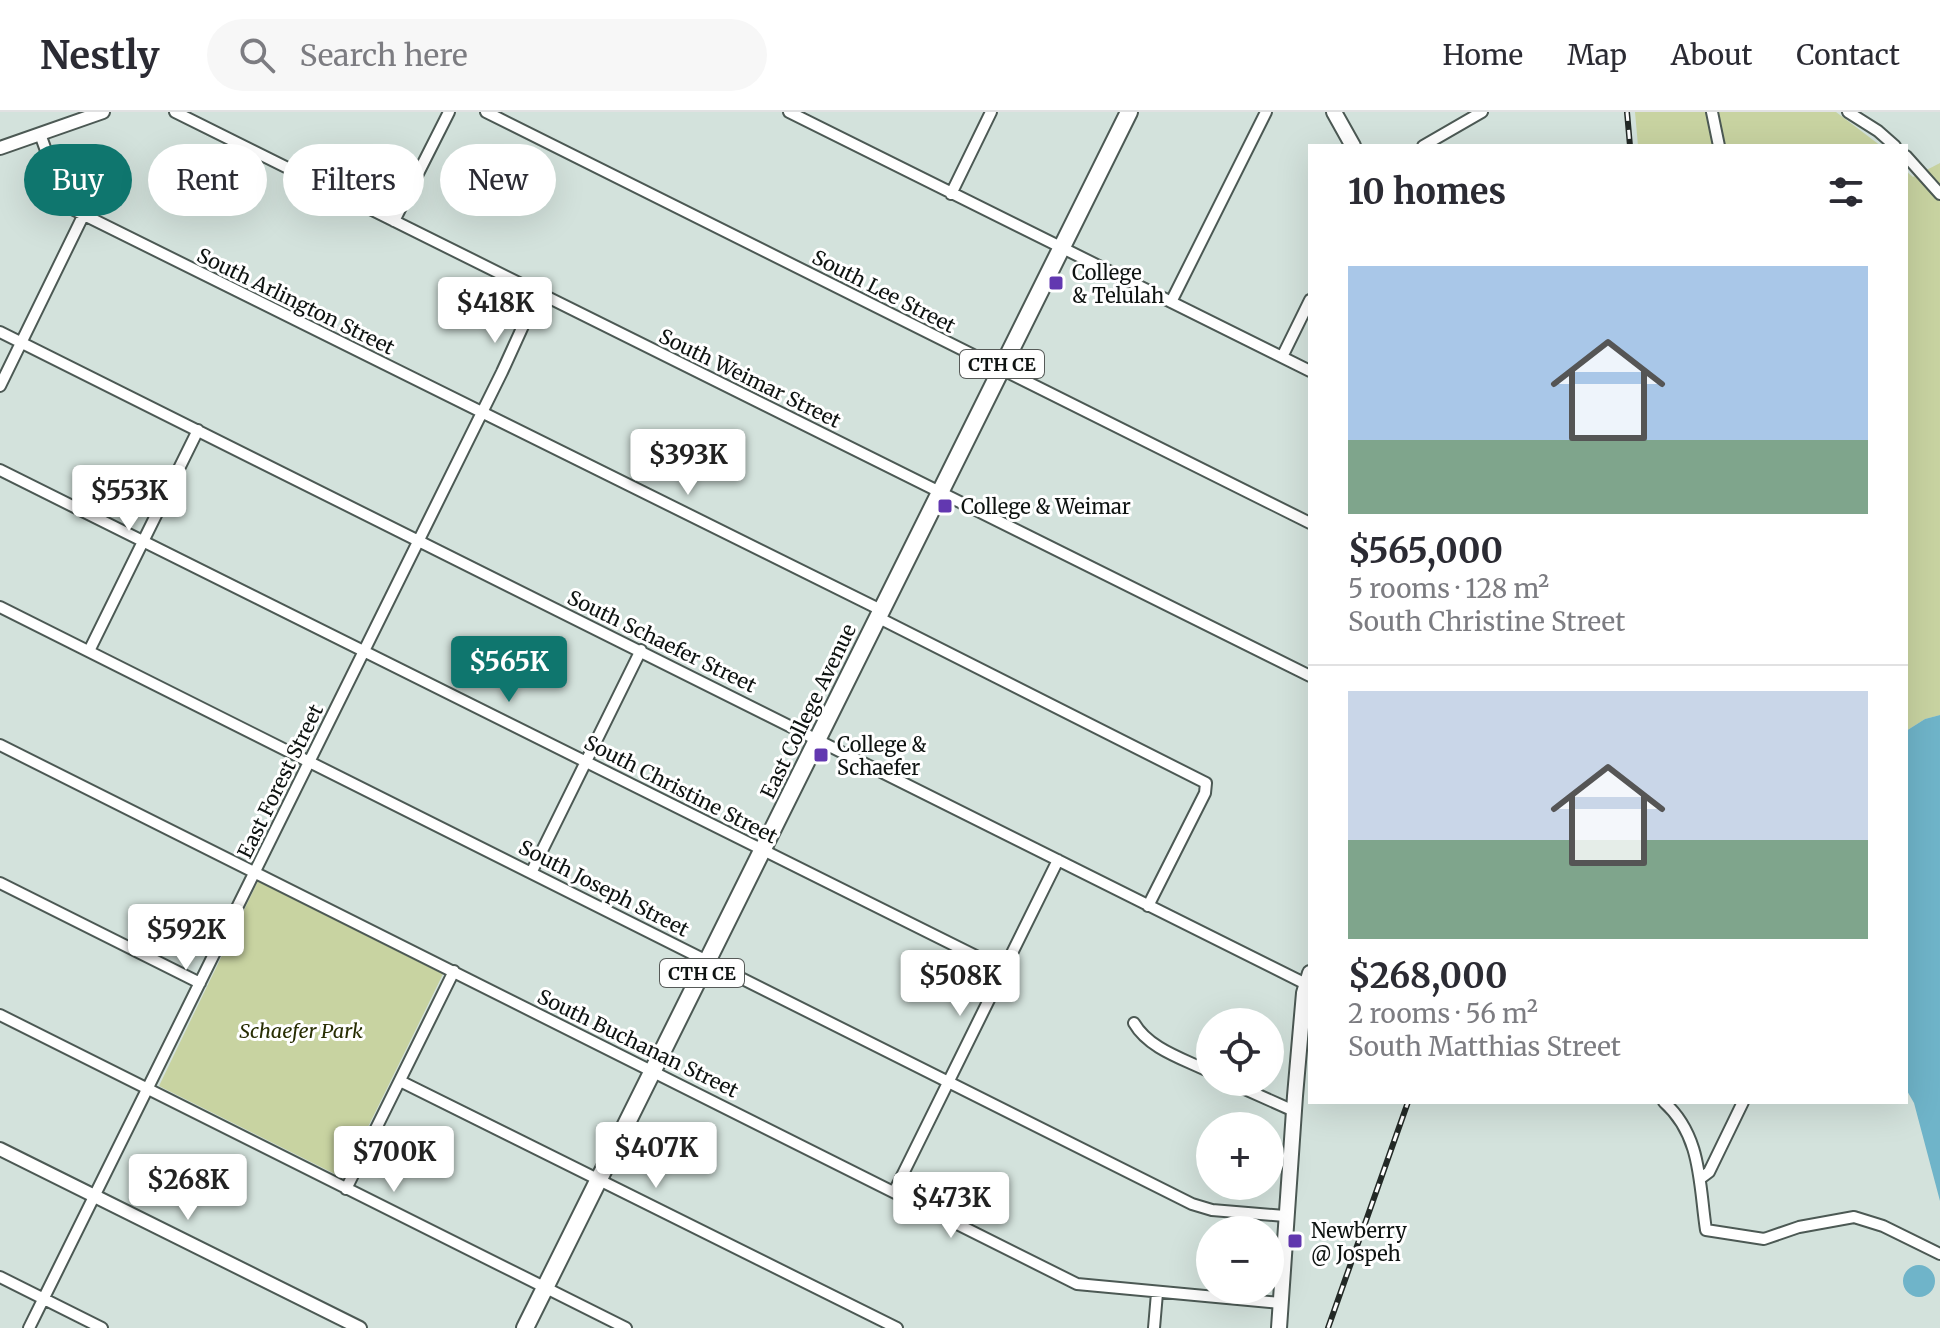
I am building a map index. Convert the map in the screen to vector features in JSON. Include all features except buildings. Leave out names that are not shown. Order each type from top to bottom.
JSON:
[{"type":"main road","name":"East College Avenue","points":[[525,1328],[1129,112]]},
{"type":"main road","points":[[1334,112],[1352,144]]},
{"type":"main road","points":[[1284,1233],[1308,978]]},
{"type":"main road","points":[[1279,1328],[1280,1304]]},
{"type":"street","points":[[0,148],[103,112]]},
{"type":"street","name":"South Weimar Street","points":[[175,112],[1308,675]]},
{"type":"street","points":[[394,221],[449,112]]},
{"type":"street","name":"South Lee Street","points":[[486,112],[1308,522]]},
{"type":"street","points":[[789,112],[1308,370]]},
{"type":"street","points":[[951,194],[991,112]]},
{"type":"street","points":[[1171,302],[1266,112]]},
{"type":"street","points":[[1426,144],[1482,112]]},
{"type":"street","points":[[1712,112],[1719,144]]},
{"type":"street","points":[[1848,112],[1892,144]]},
{"type":"street","name":"South Arlington Street","points":[[40,134],[43,144]]},
{"type":"street","points":[[1908,158],[1940,194]]},
{"type":"street","points":[[0,386],[83,216]]},
{"type":"street","name":"South Arlington Street","points":[[83,216],[879,613],[1201,780],[1206,787],[1148,906]]},
{"type":"street","name":"East Forest Street","points":[[29,1328],[482,413],[538,293]]},
{"type":"street","points":[[1282,357],[1308,304]]},
{"type":"street","name":"South Schaefer Street","points":[[0,332],[1148,906],[1308,978]]},
{"type":"street","points":[[89,651],[198,430]]},
{"type":"street","name":"South Christine Street","points":[[0,470],[1002,969]]},
{"type":"street","name":"South Joseph Street","points":[[0,607],[1192,1204],[1212,1210],[1285,1216]]},
{"type":"street","points":[[532,871],[641,650]]},
{"type":"street","name":"South Buchanan Street","points":[[0,745],[1077,1284],[1196,1296]]},
{"type":"street","points":[[894,1192],[1058,860]]},
{"type":"street","points":[[0,883],[200,983]]},
{"type":"street","points":[[346,1189],[454,971]]},
{"type":"street","points":[[0,1015],[626,1328]]},
{"type":"street","points":[[1134,1023],[1141,1035],[1152,1043],[1196,1065]]},
{"type":"street","points":[[400,1081],[897,1328]]},
{"type":"street","points":[[1260,1096],[1294,1111]]},
{"type":"street","points":[[1665,1104],[1692,1142],[1701,1178],[1706,1230],[1764,1239],[1799,1227],[1854,1217],[1883,1226],[1940,1254]]},
{"type":"street","points":[[1701,1178],[1709,1172],[1742,1104]]},
{"type":"street","points":[[0,1149],[358,1328]]},
{"type":"street","points":[[0,1277],[102,1328]]},
{"type":"street","points":[[1154,1328],[1157,1293]]},
{"type":"green space","points":[[1635,112],[1836,112],[1878,144],[1638,144]]},
{"type":"green space","points":[[1940,163],[1940,715],[1925,719],[1908,730],[1908,173],[1913,177]]},
{"type":"green space","name":"Schaefer Park","points":[[258,881],[443,974],[343,1178],[159,1086]]},
{"type":"water","points":[[1940,715],[1940,1201],[1914,1103],[1908,1092],[1908,730],[1925,719]]},
{"type":"water","points":[[1919,1265],[1930,1270],[1935,1281],[1930,1292],[1919,1297],[1908,1292],[1903,1281],[1908,1270]]},
{"type":"railway","points":[[1627,112],[1630,144]]},
{"type":"railway","points":[[1328,1328],[1407,1104]]},
{"type":"place","name":"College & Telulah","points":[[1056,283]]},
{"type":"place","name":"College & Weimar","points":[[945,506]]},
{"type":"place","name":"College & Schaefer","points":[[821,755]]},
{"type":"place","name":"Newberry @ Jospeh","points":[[1295,1241]]}]
